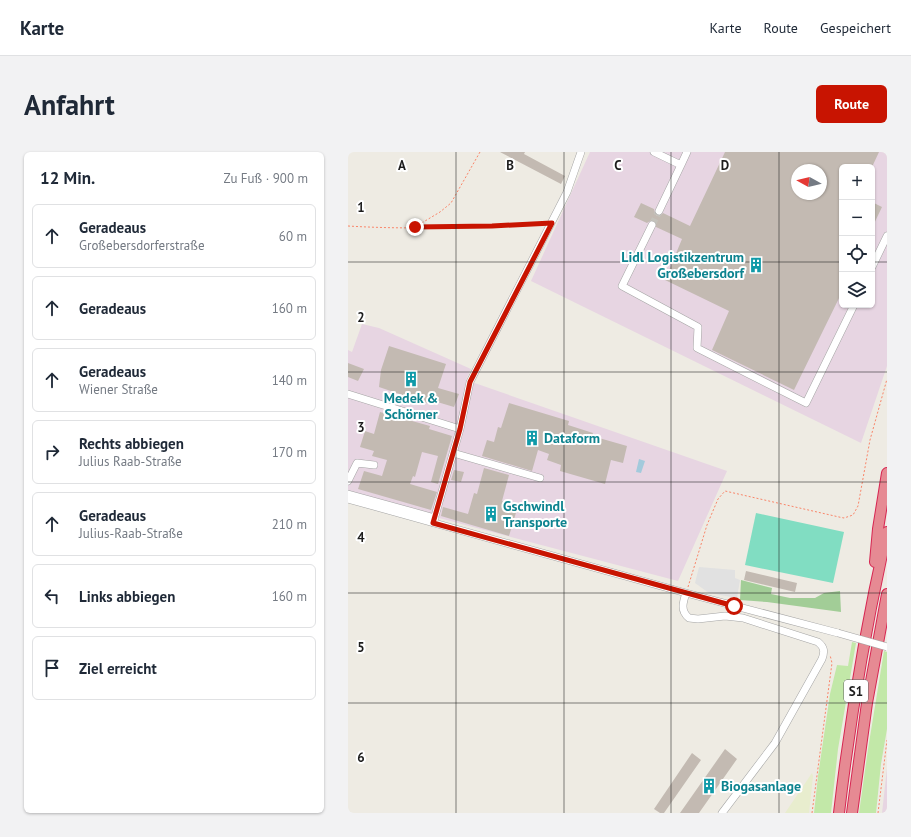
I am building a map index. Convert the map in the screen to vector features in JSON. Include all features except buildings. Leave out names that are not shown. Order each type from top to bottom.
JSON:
[{"type":"highway","points":[[873,596],[878,529],[887,473]]},
{"type":"highway","name":"S1","points":[[839,813],[854,700],[873,596],[887,532]]},
{"type":"highway","name":"S1","points":[[852,813],[867,703],[887,594]]},
{"type":"street","points":[[434,520],[460,429],[470,382],[567,192],[581,152]]},
{"type":"street","points":[[654,152],[681,165]]},
{"type":"street","points":[[659,211],[687,152]]},
{"type":"street","points":[[652,225],[622,286],[698,327],[697,348],[806,403],[853,308]]},
{"type":"street","points":[[875,261],[887,236]]},
{"type":"street","points":[[348,394],[460,429]]},
{"type":"street","points":[[453,453],[540,478]]},
{"type":"street","points":[[348,481],[357,463],[374,465]]},
{"type":"street","points":[[348,494],[553,556],[887,647]]},
{"type":"street","points":[[348,499],[434,520]]},
{"type":"street","points":[[686,593],[683,608],[685,615],[689,618],[698,619],[725,616],[743,618],[818,642],[823,647],[824,651],[822,659],[775,743],[722,813]]},
{"type":"path","points":[[415,227],[440,212],[451,203],[480,152]]},
{"type":"path","points":[[348,226],[492,226],[552,223]]},
{"type":"path","points":[[686,593],[707,525],[718,498],[725,491],[844,518],[853,515],[858,506],[870,440],[887,379]]},
{"type":"path","points":[[812,813],[832,663],[830,654],[824,651]]},
{"type":"path","points":[[878,813],[887,740]]},
{"type":"shaded area","points":[[590,152],[887,152],[887,366],[861,443],[531,281]]},
{"type":"shaded area","points":[[362,324],[379,328],[471,369],[466,380],[727,471],[678,581],[348,494],[348,350],[352,352]]},
{"type":"shaded area","points":[[699,567],[735,570],[735,578],[740,580],[737,598],[709,593],[695,583]]},
{"type":"shaded area","points":[[887,768],[887,813],[882,813]]},
{"type":"green space","points":[[756,513],[844,532],[833,583],[745,565]]},
{"type":"green space","points":[[741,580],[772,588],[771,594],[790,598],[815,598],[824,593],[840,591],[841,612],[740,600]]},
{"type":"green space","points":[[852,642],[856,643],[838,749],[831,813],[814,813],[830,694],[837,665],[848,666]]},
{"type":"green space","points":[[884,651],[887,652],[887,729],[881,764],[876,813],[859,813],[868,749]]},
{"type":"green space","points":[[812,773],[813,776],[809,813],[785,813]]},
{"type":"water","points":[[639,459],[645,461],[641,473],[636,472]]},
{"type":"tunnel","points":[[652,225],[659,211]]},
{"type":"place","name":"Lidl Logistikzentrum Großebersdorf","points":[[756,265]]},
{"type":"place","name":"Medek & Schörner","points":[[411,379]]},
{"type":"place","name":"Dataform","points":[[532,438]]},
{"type":"place","name":"Gschwindl Transporte","points":[[491,514]]},
{"type":"place","name":"Biogasanlage","points":[[709,786]]},
{"type":"route","points":[[415,227],[492,226],[552,223],[470,382],[460,429],[433,523],[734,606]]}]
